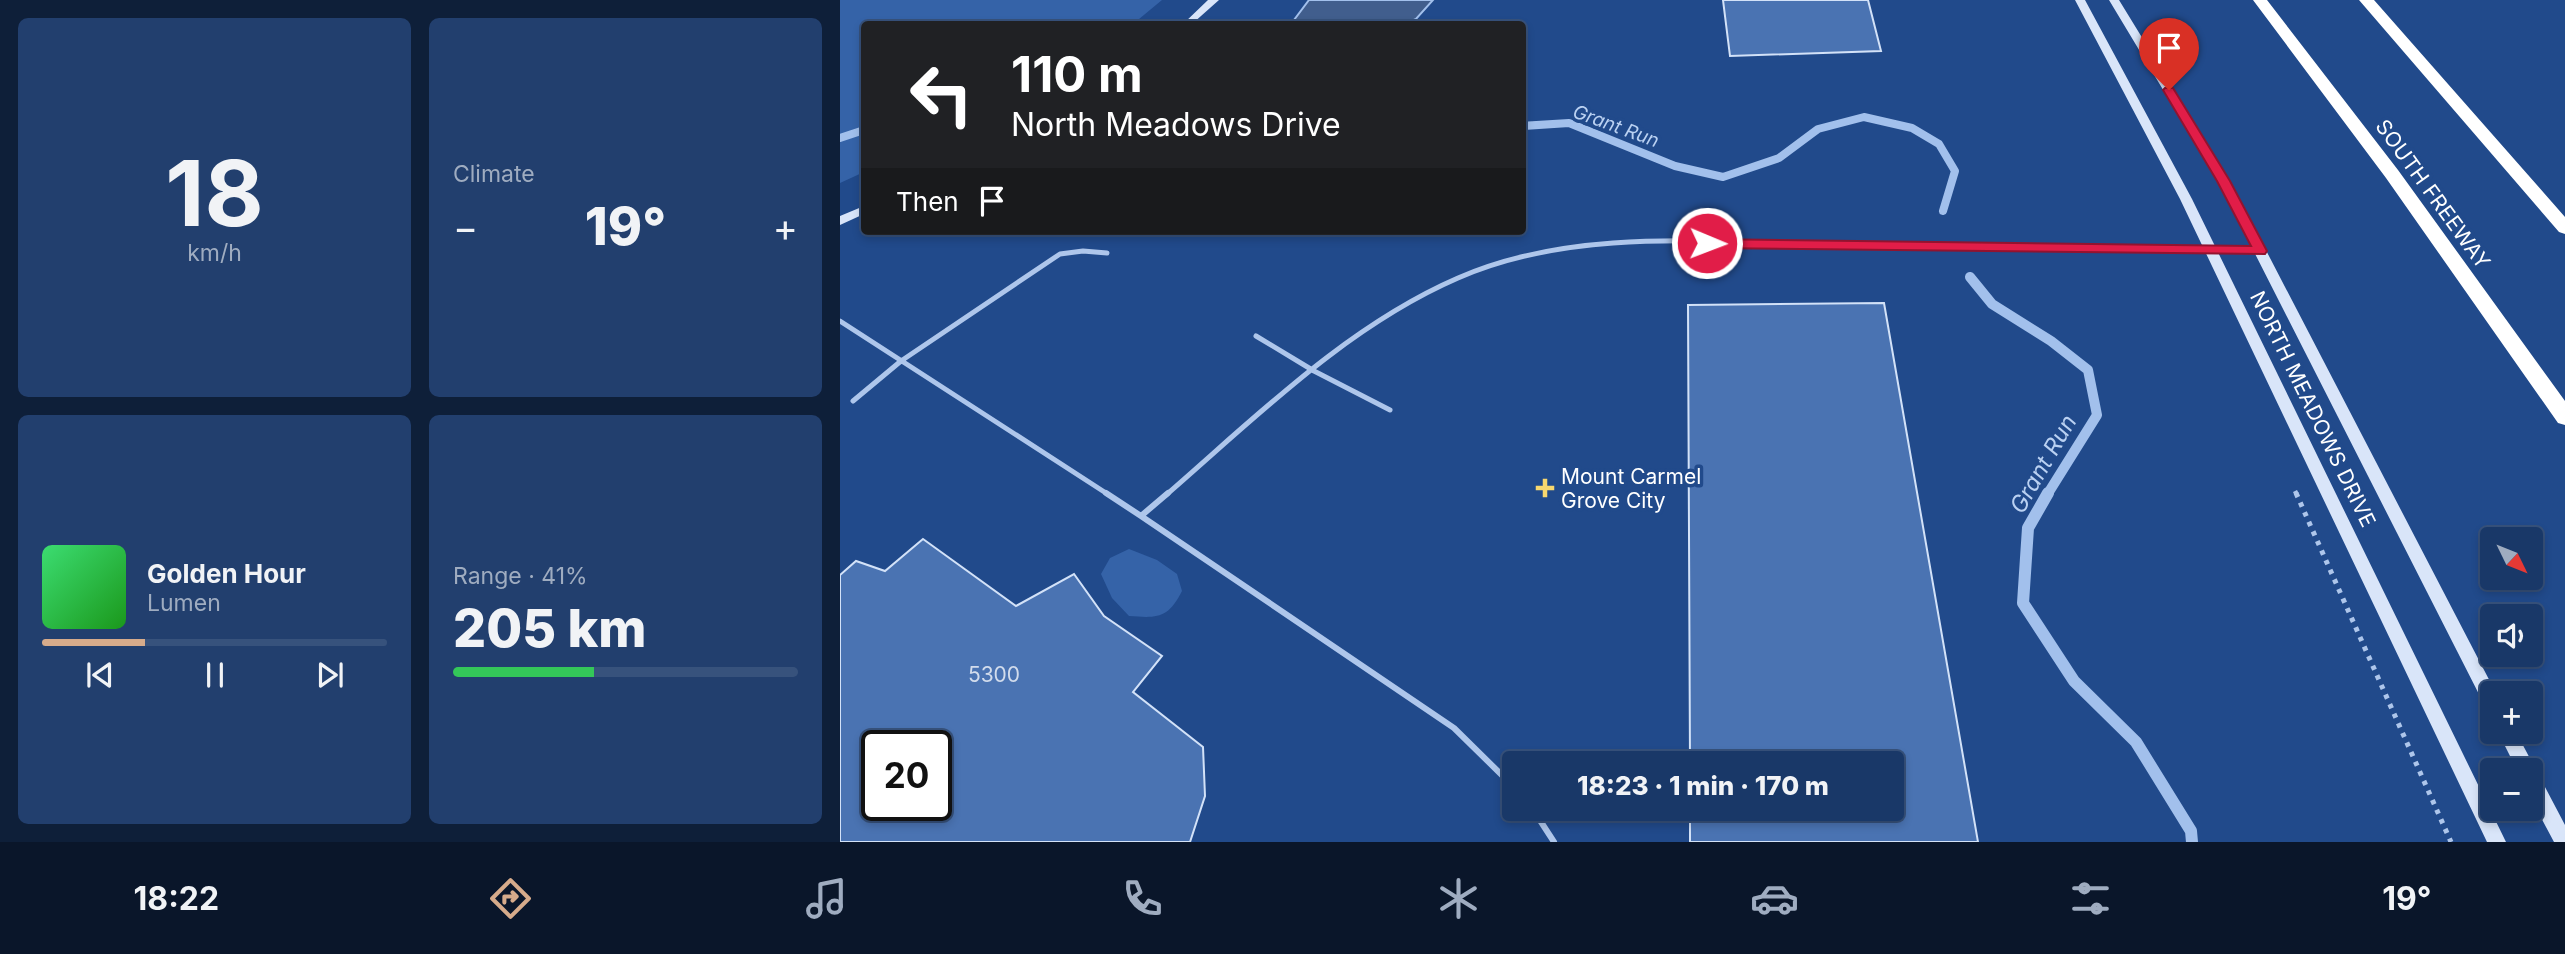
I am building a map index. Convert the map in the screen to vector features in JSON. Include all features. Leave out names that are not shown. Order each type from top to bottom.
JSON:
[{"type":"highway","name":"SOUTH FREEWAY","points":[[2260,0],[2392,174],[2565,417]]},
{"type":"highway","points":[[2366,0],[2565,228]]},
{"type":"street","points":[[1190,21],[1214,0]]},
{"type":"street","name":"NORTH MEADOWS DRIVE","points":[[2080,0],[2211,251],[2497,842]]},
{"type":"street","name":"NORTH MEADOWS DRIVE","points":[[2114,0],[2224,181],[2481,681]]},
{"type":"street","points":[[840,222],[861,212]]},
{"type":"street","points":[[2543,802],[2564,842]]},
{"type":"lane","points":[[1141,516],[1314,371],[1402,306],[1451,281],[1507,260],[1572,248],[1633,242],[2260,251]]},
{"type":"lane","points":[[853,401],[901,361],[1060,254],[1083,251],[1107,253]]},
{"type":"lane","points":[[840,321],[1141,516],[1454,728],[1502,774]]},
{"type":"lane","points":[[1256,335],[1314,371],[1390,410]]},
{"type":"lane","points":[[1540,821],[1554,842]]},
{"type":"path","points":[[2292,486],[2451,842]]},
{"type":"shaded area","points":[[840,0],[1162,0],[1137,21],[861,21],[861,173],[840,183]]},
{"type":"shaded area","points":[[1309,0],[1433,0],[1412,21],[1293,21]]},
{"type":"shaded area","points":[[1129,549],[1157,560],[1177,574],[1182,591],[1172,607],[1161,615],[1129,616],[1112,598],[1101,574],[1110,558]]},
{"type":"building","points":[[1723,0],[1868,0],[1881,51],[1730,56]]},
{"type":"building","points":[[1884,303],[1978,842],[1690,842],[1690,821],[1904,821],[1904,751],[1690,751],[1688,305]]},
{"type":"building","points":[[923,539],[1016,606],[1074,574],[1104,616],[1162,656],[1133,692],[1203,747],[1205,796],[1190,842],[840,842],[840,575],[856,561],[885,571]]},
{"type":"waterway","name":"Grant Run","points":[[1526,126],[1569,123],[1675,166],[1723,177],[1779,158],[1818,129],[1864,117],[1912,128],[1939,144],[1955,171],[1943,211]]},
{"type":"waterway","name":"Grant Run","points":[[840,138],[861,131]]},
{"type":"waterway","name":"Grant Run","points":[[1970,277],[1992,304],[2051,341],[2088,370],[2097,415],[2047,495]]},
{"type":"waterway","name":"Grant Run","points":[[2048,493],[2028,528],[2023,603],[2074,681],[2136,742],[2191,831],[2192,842]]},
{"type":"place","name":"Mount Carmel Grove City","points":[[1545,488]]},
{"type":"route","points":[[1707,243],[2260,251],[2224,181],[2169,90]]}]
